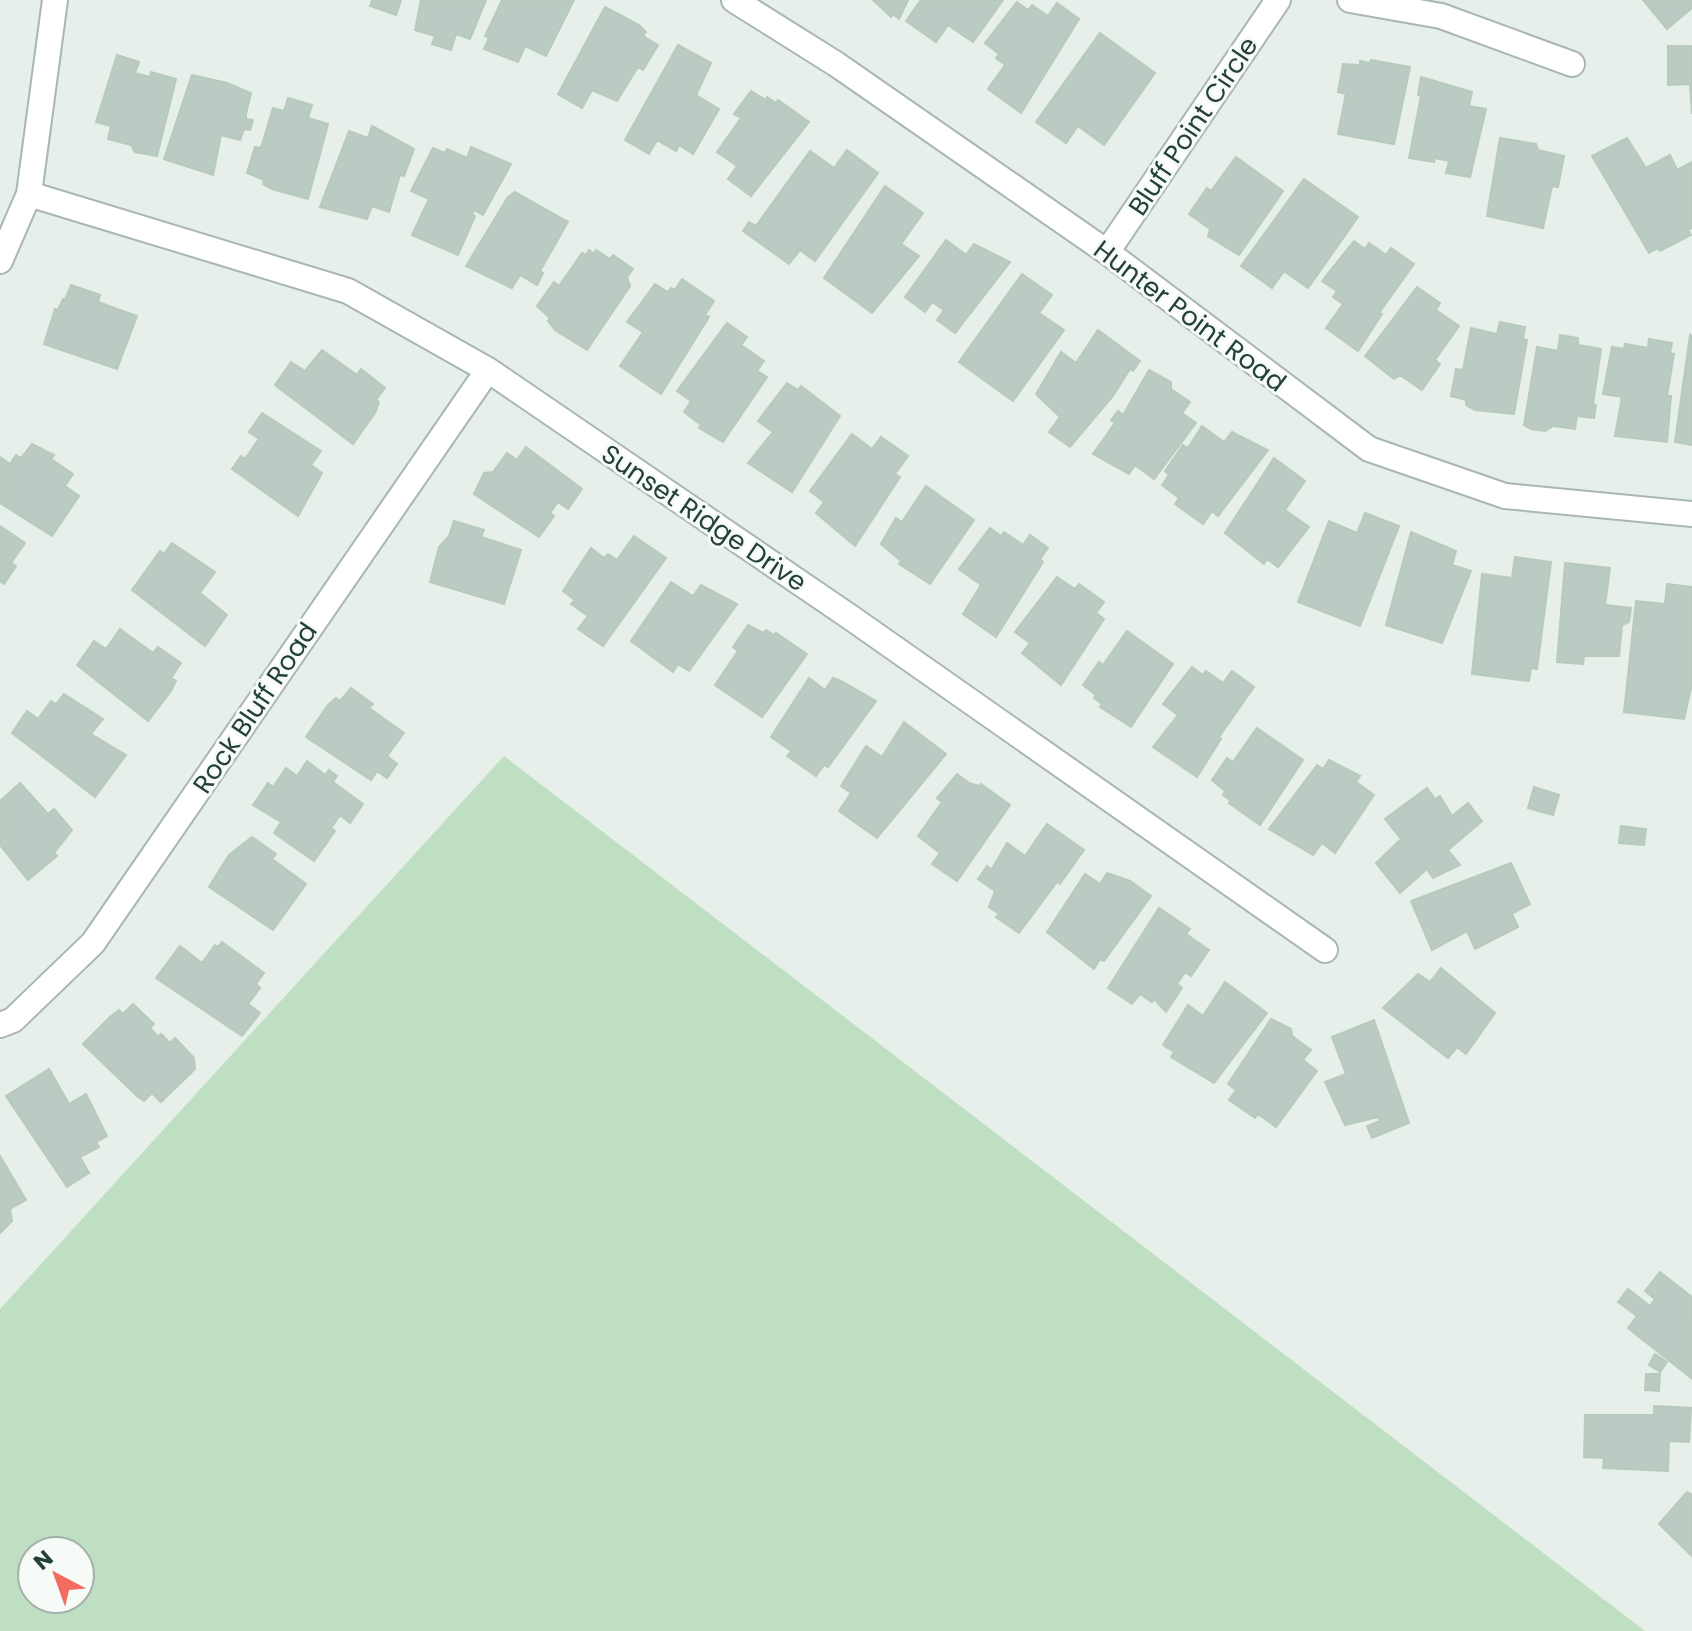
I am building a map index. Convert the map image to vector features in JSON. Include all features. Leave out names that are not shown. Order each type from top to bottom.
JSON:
[{"type":"street","points":[[0,261],[29,194],[55,0]]},
{"type":"street","name":"Hunter Point Road","points":[[734,0],[836,64],[1107,252],[1369,449],[1505,496],[1692,514]]},
{"type":"street","name":"Bluff Point Circle","points":[[1107,252],[1278,0]]},
{"type":"street","points":[[1350,0],[1441,16],[1572,64]]},
{"type":"street","name":"Sunset Ridge Drive","points":[[29,194],[348,291],[488,370],[861,625],[1325,950]]},
{"type":"street","name":"Rock Bluff Road","points":[[0,1025],[13,1020],[93,943],[488,370]]},
{"type":"green space","points":[[504,756],[1645,1631],[0,1631],[0,1309]]},
{"type":"building","points":[[372,0],[401,0],[396,15],[370,6]]},
{"type":"building","points":[[421,0],[486,0],[470,39],[456,34],[451,50],[432,44],[435,36],[415,30]]},
{"type":"building","points":[[502,0],[574,0],[546,56],[525,46],[518,62],[484,49],[489,38],[485,36]]},
{"type":"building","points":[[908,0],[899,19],[893,14],[891,17],[874,1]]},
{"type":"building","points":[[921,0],[1003,0],[973,42],[948,25],[936,42],[906,21]]},
{"type":"building","points":[[1643,0],[1692,0],[1692,8],[1667,29]]},
{"type":"building","points":[[1017,2],[1028,10],[1032,5],[1048,16],[1057,3],[1079,19],[1021,113],[988,89],[1005,65],[996,58],[999,54],[985,43]]},
{"type":"building","points":[[605,7],[639,25],[646,32],[643,36],[658,45],[643,70],[638,67],[617,101],[592,90],[582,108],[558,94]]},
{"type":"building","points":[[1100,33],[1155,73],[1104,145],[1078,126],[1066,143],[1036,122]]},
{"type":"building","points":[[678,45],[711,63],[696,95],[719,109],[693,154],[679,145],[676,151],[657,140],[649,154],[625,140]]},
{"type":"building","points":[[1668,46],[1692,46],[1692,114],[1690,84],[1668,85]]},
{"type":"building","points":[[117,55],[139,62],[135,73],[150,77],[151,72],[176,79],[157,156],[135,152],[131,145],[108,139],[111,126],[96,122]]},
{"type":"building","points":[[1371,60],[1410,67],[1394,144],[1338,134],[1346,94],[1338,92],[1343,64],[1360,65],[1360,61],[1370,63]]},
{"type":"building","points":[[192,75],[227,83],[251,93],[246,114],[246,119],[253,120],[250,130],[244,129],[240,140],[221,135],[213,175],[164,159]]},
{"type":"building","points":[[1421,77],[1472,92],[1469,106],[1486,109],[1470,177],[1446,173],[1449,161],[1409,158],[1421,96],[1418,95]]},
{"type":"building","points":[[751,91],[766,100],[767,97],[776,103],[778,100],[809,122],[751,196],[728,179],[737,166],[717,152],[741,118],[734,114]]},
{"type":"building","points":[[288,98],[312,105],[308,118],[328,124],[308,199],[272,189],[263,184],[264,180],[247,173],[255,147],[261,148],[273,108],[284,111]]},
{"type":"building","points":[[372,126],[414,149],[404,176],[400,175],[389,212],[372,206],[367,219],[320,207],[349,131],[368,138]]},
{"type":"building","points":[[1500,138],[1536,144],[1538,150],[1564,156],[1558,187],[1552,186],[1543,228],[1487,216]]},
{"type":"building","points":[[1627,138],[1646,168],[1670,155],[1677,170],[1692,162],[1692,228],[1688,230],[1691,235],[1660,251],[1658,248],[1649,253],[1592,156]]},
{"type":"building","points":[[471,147],[511,164],[483,215],[474,210],[472,215],[475,216],[458,255],[412,235],[429,199],[411,191],[433,148],[445,153],[447,149],[467,158]]},
{"type":"building","points":[[847,150],[878,173],[815,261],[800,250],[789,264],[743,231],[749,222],[756,226],[810,151],[834,168]]},
{"type":"building","points":[[1236,157],[1283,191],[1239,255],[1208,236],[1210,229],[1189,214],[1207,188],[1211,191]]},
{"type":"building","points":[[1304,179],[1358,217],[1308,288],[1284,271],[1272,288],[1241,266]]},
{"type":"building","points":[[885,186],[923,213],[901,244],[919,256],[872,313],[824,278]]},
{"type":"building","points":[[515,192],[568,222],[540,271],[543,273],[537,285],[520,275],[512,288],[466,266],[508,197]]},
{"type":"building","points":[[946,240],[966,255],[974,244],[1010,262],[955,333],[937,320],[944,310],[932,302],[925,312],[905,297]]},
{"type":"building","points":[[1354,241],[1365,249],[1369,243],[1386,255],[1391,248],[1414,264],[1379,313],[1382,314],[1358,351],[1326,328],[1343,304],[1333,297],[1337,291],[1322,281]]},
{"type":"building","points":[[589,250],[594,254],[596,250],[610,259],[613,255],[633,269],[627,277],[630,286],[587,350],[555,330],[548,321],[550,318],[537,306],[554,282],[559,286],[582,253],[586,255]]},
{"type":"building","points":[[1022,274],[1052,295],[1039,313],[1064,330],[1013,401],[959,362]]},
{"type":"building","points":[[682,279],[714,301],[705,315],[709,317],[661,394],[620,366],[643,332],[627,322],[655,284],[668,292],[671,288],[675,290]]},
{"type":"building","points":[[71,285],[100,295],[98,302],[137,316],[117,369],[44,344],[55,309],[58,310],[65,300]]},
{"type":"building","points":[[1417,287],[1440,303],[1436,310],[1459,326],[1435,360],[1440,364],[1422,390],[1400,375],[1394,379],[1365,356]]},
{"type":"building","points":[[1500,322],[1525,327],[1523,339],[1527,340],[1514,414],[1475,410],[1466,405],[1466,400],[1451,396],[1456,369],[1463,370],[1471,328],[1497,334]]},
{"type":"building","points":[[727,323],[747,337],[741,345],[764,361],[757,371],[767,377],[723,442],[699,428],[701,425],[684,412],[691,401],[677,391]]},
{"type":"building","points":[[1098,330],[1140,361],[1133,371],[1130,369],[1113,396],[1070,447],[1049,432],[1060,417],[1036,394],[1061,352],[1076,363]]},
{"type":"building","points":[[1560,335],[1578,338],[1578,345],[1601,349],[1593,404],[1596,405],[1594,418],[1577,416],[1575,429],[1553,426],[1545,431],[1531,429],[1524,425],[1537,347],[1558,351]]},
{"type":"building","points":[[1692,336],[1692,445],[1675,442]]},
{"type":"building","points":[[1649,339],[1672,343],[1670,353],[1674,354],[1667,396],[1671,396],[1667,442],[1615,436],[1622,397],[1603,394],[1612,347],[1624,349],[1625,344],[1648,348]]},
{"type":"building","points":[[322,350],[357,375],[361,369],[385,388],[376,400],[379,402],[375,413],[353,444],[275,385],[291,362],[305,371]]},
{"type":"building","points":[[1149,370],[1171,382],[1171,389],[1190,402],[1182,413],[1196,423],[1154,479],[1135,465],[1129,474],[1093,454],[1115,423],[1111,420],[1118,411],[1123,415]]},
{"type":"building","points":[[787,383],[798,390],[801,386],[840,416],[792,492],[748,463],[773,432],[758,421]]},
{"type":"building","points":[[262,413],[321,451],[311,465],[322,473],[298,516],[232,469],[241,456],[245,459],[259,439],[249,432]]},
{"type":"building","points":[[1202,426],[1224,442],[1232,432],[1268,450],[1218,516],[1212,511],[1203,524],[1175,504],[1179,498],[1162,485],[1169,475],[1165,471],[1183,445],[1188,448]]},
{"type":"building","points":[[852,434],[872,449],[881,437],[908,456],[895,474],[900,477],[855,546],[816,513],[824,502],[810,491]]},
{"type":"building","points":[[32,444],[54,455],[51,459],[73,474],[65,486],[79,496],[52,536],[0,503],[0,457],[10,464],[16,455],[21,458]]},
{"type":"building","points":[[526,447],[582,489],[568,509],[558,502],[550,513],[554,516],[539,537],[474,494],[484,473],[493,472],[507,453],[517,460]]},
{"type":"building","points":[[1274,458],[1305,481],[1285,510],[1309,527],[1278,567],[1267,559],[1264,564],[1225,533]]},
{"type":"building","points":[[926,486],[974,520],[930,584],[899,564],[901,561],[881,544],[896,518],[902,522]]},
{"type":"building","points":[[1365,513],[1399,526],[1360,626],[1298,602],[1329,521],[1357,533]]},
{"type":"building","points":[[454,521],[484,530],[481,537],[521,550],[504,604],[430,582],[439,547],[449,536]]},
{"type":"building","points":[[0,526],[25,543],[11,563],[16,566],[4,584],[0,581]]},
{"type":"building","points":[[990,528],[1001,536],[1004,532],[1023,545],[1030,535],[1048,548],[1040,559],[1043,562],[996,637],[963,614],[981,585],[959,569]]},
{"type":"building","points":[[1411,532],[1456,551],[1452,565],[1471,571],[1442,643],[1386,625]]},
{"type":"building","points":[[634,536],[666,558],[603,646],[578,629],[588,616],[571,604],[575,600],[563,591],[591,548],[604,558],[608,554],[617,560]]},
{"type":"building","points":[[172,543],[215,572],[200,593],[227,615],[205,646],[132,590],[160,551],[164,554]]},
{"type":"building","points":[[1515,557],[1551,562],[1537,669],[1531,668],[1529,681],[1472,674],[1482,574],[1512,578]]},
{"type":"building","points":[[1565,563],[1610,568],[1605,605],[1631,608],[1629,622],[1622,625],[1619,656],[1584,656],[1583,664],[1557,662]]},
{"type":"building","points":[[1057,577],[1075,589],[1079,584],[1104,602],[1096,613],[1104,619],[1061,685],[1022,653],[1030,643],[1015,632]]},
{"type":"building","points":[[671,582],[693,596],[701,585],[737,604],[689,671],[678,664],[673,672],[631,641]]},
{"type":"building","points":[[1667,584],[1692,587],[1692,684],[1684,719],[1624,712],[1636,601],[1665,604]]},
{"type":"building","points":[[748,625],[763,633],[766,630],[774,635],[776,633],[807,654],[762,717],[715,685],[738,651],[733,647]]},
{"type":"building","points":[[120,629],[153,653],[158,647],[181,663],[171,678],[176,681],[171,691],[148,721],[77,665],[94,641],[106,649]]},
{"type":"building","points":[[1127,631],[1173,664],[1131,727],[1100,707],[1102,704],[1094,698],[1096,695],[1083,685],[1099,662],[1103,665]]},
{"type":"building","points":[[1192,667],[1203,675],[1206,671],[1223,683],[1232,671],[1254,687],[1219,737],[1221,739],[1197,777],[1153,747],[1178,715],[1163,704]]},
{"type":"building","points":[[809,678],[825,690],[833,678],[876,701],[828,767],[824,765],[816,776],[787,756],[791,751],[771,737]]},
{"type":"building","points":[[351,688],[373,704],[369,708],[404,733],[387,756],[397,764],[387,778],[377,771],[371,780],[306,737],[328,705],[336,698],[340,701]]},
{"type":"building","points":[[64,694],[103,719],[91,734],[126,755],[95,797],[12,733],[27,711],[38,719],[51,701],[56,704]]},
{"type":"building","points":[[904,722],[946,754],[877,838],[839,811],[851,793],[841,786],[866,746],[882,757]]},
{"type":"building","points":[[1257,728],[1303,760],[1260,825],[1229,803],[1231,801],[1223,795],[1225,791],[1212,780],[1227,758],[1233,762]]},
{"type":"building","points":[[1329,760],[1360,776],[1356,782],[1374,795],[1335,853],[1322,843],[1313,855],[1269,829],[1317,765],[1323,769]]},
{"type":"building","points":[[307,761],[325,775],[329,770],[337,776],[333,782],[363,804],[350,823],[340,815],[331,828],[335,831],[314,861],[274,833],[281,822],[253,805],[268,783],[273,787],[286,768],[297,776]]},
{"type":"building","points":[[957,774],[969,783],[981,784],[1010,805],[957,881],[932,864],[940,853],[918,836],[942,802],[937,798]]},
{"type":"building","points":[[20,783],[48,814],[54,809],[72,830],[54,853],[57,856],[28,880],[0,845],[0,801]]},
{"type":"building","points":[[1534,787],[1559,795],[1553,815],[1528,808]]},
{"type":"building","points":[[1427,788],[1435,799],[1440,796],[1452,816],[1468,803],[1482,821],[1448,850],[1460,865],[1433,878],[1427,869],[1400,893],[1376,863],[1401,839],[1385,819]]},
{"type":"building","points":[[1047,824],[1084,850],[1019,933],[996,917],[999,914],[989,907],[995,891],[978,879],[987,866],[992,869],[1007,843],[1025,856]]},
{"type":"building","points":[[1621,826],[1646,829],[1644,845],[1619,843]]},
{"type":"building","points":[[252,837],[276,854],[272,859],[306,884],[273,930],[209,887],[229,855]]},
{"type":"building","points":[[1511,863],[1530,904],[1512,914],[1518,927],[1475,949],[1467,931],[1432,950],[1411,901]]},
{"type":"building","points":[[1107,873],[1130,881],[1151,896],[1104,961],[1100,959],[1094,969],[1047,932],[1085,874],[1100,884]]},
{"type":"building","points":[[1159,908],[1190,929],[1186,934],[1209,950],[1191,976],[1185,972],[1177,984],[1182,988],[1166,1012],[1154,999],[1152,1002],[1140,994],[1132,1004],[1108,988]]},
{"type":"building","points":[[222,942],[264,973],[256,984],[260,988],[248,1004],[260,1013],[242,1036],[156,978],[180,946],[202,963],[215,945],[218,947]]},
{"type":"building","points":[[1441,968],[1495,1013],[1466,1054],[1457,1047],[1448,1058],[1383,1008],[1418,974],[1430,982]]},
{"type":"building","points":[[1225,982],[1267,1013],[1214,1083],[1171,1057],[1174,1052],[1163,1045],[1188,1005],[1203,1016]]},
{"type":"building","points":[[133,1004],[154,1024],[150,1028],[158,1037],[161,1034],[170,1043],[175,1038],[194,1058],[195,1069],[161,1102],[152,1093],[144,1101],[138,1097],[83,1044],[111,1016],[119,1010],[123,1014]]},
{"type":"building","points":[[1271,1019],[1291,1029],[1292,1036],[1311,1050],[1303,1060],[1317,1071],[1276,1127],[1258,1114],[1255,1118],[1229,1100],[1236,1090],[1228,1084]]},
{"type":"building","points":[[1374,1020],[1409,1123],[1372,1138],[1367,1126],[1380,1121],[1378,1117],[1345,1125],[1325,1082],[1346,1074],[1332,1037]]},
{"type":"building","points":[[49,1069],[69,1104],[86,1094],[107,1136],[96,1142],[99,1147],[80,1157],[89,1173],[67,1187],[6,1096]]},
{"type":"building","points":[[0,1156],[26,1200],[10,1209],[12,1221],[0,1233]]},
{"type":"building","points":[[1660,1272],[1692,1297],[1691,1378],[1628,1328],[1637,1316],[1618,1302],[1628,1289],[1650,1306],[1655,1299],[1645,1291]]},
{"type":"building","points":[[1655,1354],[1667,1362],[1660,1372],[1649,1365]]},
{"type":"building","points":[[1646,1374],[1660,1374],[1659,1391],[1645,1390]]},
{"type":"building","points":[[1654,1406],[1691,1408],[1689,1442],[1669,1441],[1668,1471],[1603,1468],[1604,1458],[1584,1457],[1585,1415],[1654,1415]]},
{"type":"building","points":[[1687,1492],[1692,1495],[1692,1556],[1659,1524]]}]
